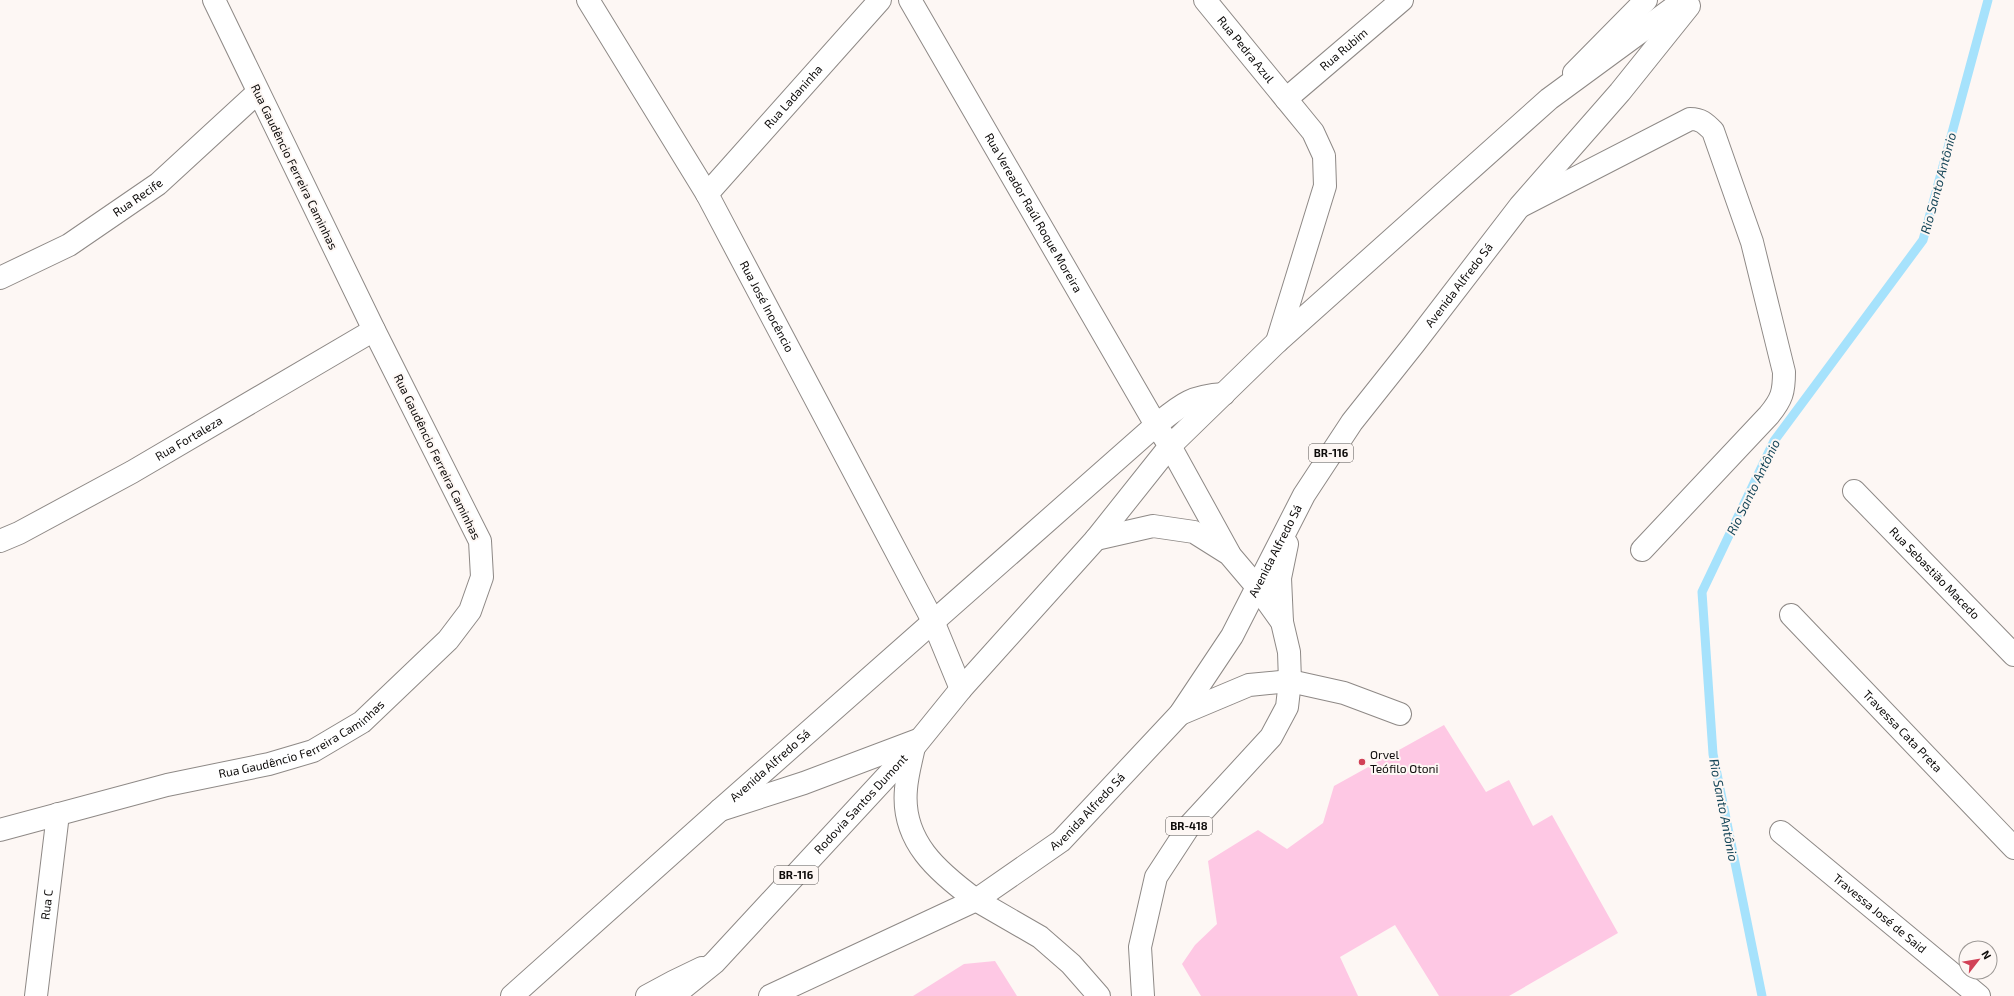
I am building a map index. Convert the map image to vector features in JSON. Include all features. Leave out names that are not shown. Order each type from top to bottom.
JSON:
[{"type":"main road","name":"Rua Gaudêncio Ferreira Caminhas","points":[[0,830],[167,785],[269,764],[313,751],[362,722],[448,640],[470,611],[482,577],[480,540],[374,330],[214,0]]},
{"type":"main road","name":"Rua José Inocêncio","points":[[588,0],[708,194],[933,621],[961,689]]},
{"type":"main road","name":"Rua Ladaninha","points":[[708,194],[880,0]]},
{"type":"main road","name":"Rua Vereador Raúl Roque Moreira","points":[[910,0],[1156,425],[1170,446],[1229,554]]},
{"type":"main road","name":"Rua Pedra Azul","points":[[1204,0],[1314,132],[1324,156],[1325,186],[1277,342]]},
{"type":"main road","name":"Rua Rubim","points":[[1286,99],[1402,0]]},
{"type":"main road","points":[[1548,99],[1646,0]]},
{"type":"main road","name":"BR-116","points":[[917,743],[961,689],[1096,539],[1170,446],[1277,342],[1548,99],[1684,0]]},
{"type":"main road","name":"Avenida Alfredo Sá","points":[[770,996],[976,900],[1061,841],[1180,714],[1232,636],[1304,495],[1352,422],[1520,206],[1620,92],[1694,0]]},
{"type":"main road","name":"Rua Recife","points":[[0,278],[69,245],[158,184],[258,92]]},
{"type":"main road","points":[[1520,206],[1690,119],[1698,119],[1706,123],[1712,131],[1750,234],[1784,372],[1784,389],[1780,401],[1769,416],[1642,550]]},
{"type":"main road","name":"Rua Fortaleza","points":[[0,541],[19,533],[132,472],[374,330]]},
{"type":"main road","name":"Avenida Alfredo Sá","points":[[512,996],[933,621],[1156,425],[1183,403],[1204,395],[1224,394]]},
{"type":"main road","name":"Rua Sebastião Macedo","points":[[1854,492],[2014,655]]},
{"type":"main road","points":[[1282,622],[1280,578],[1286,549],[1304,495]]},
{"type":"main road","points":[[1096,539],[1153,526],[1194,532],[1229,554],[1257,588]]},
{"type":"main road","name":"BR-418","points":[[1143,996],[1140,947],[1156,877],[1190,825],[1271,737],[1286,707],[1290,681],[1289,652],[1282,622],[1257,588]]},
{"type":"main road","name":"Travessa Cata Preta","points":[[1791,614],[2014,848]]},
{"type":"main road","points":[[1180,714],[1250,685],[1290,681],[1344,693],[1400,714]]},
{"type":"main road","points":[[720,810],[804,783],[917,743]]},
{"type":"main road","points":[[917,743],[906,790],[908,821],[923,854],[948,880],[976,900],[1040,938],[1071,964],[1099,996]]},
{"type":"main road","name":"Rodovia Santos Dumont","points":[[673,996],[714,963],[917,743]]},
{"type":"main road","name":"Rua C","points":[[36,996],[58,814]]},
{"type":"main road","name":"Travessa José de Said","points":[[1781,832],[1979,996]]},
{"type":"main road","points":[[647,996],[672,982],[714,963]]},
{"type":"building","points":[[1444,725],[1486,792],[1509,780],[1533,826],[1552,815],[1618,933],[1509,996],[1439,996],[1395,925],[1340,957],[1358,996],[1201,996],[1182,964],[1195,945],[1217,924],[1208,861],[1258,830],[1287,849],[1323,823],[1334,786]]},
{"type":"building","points":[[995,961],[1017,996],[913,996],[964,964]]},
{"type":"waterway","name":"Rio Santo Antônio","points":[[1762,996],[1713,754],[1702,592],[1774,441],[1923,240],[1988,0]]},
{"type":"place","name":"Orvel Teófilo Otoni","points":[[1362,762]]}]
